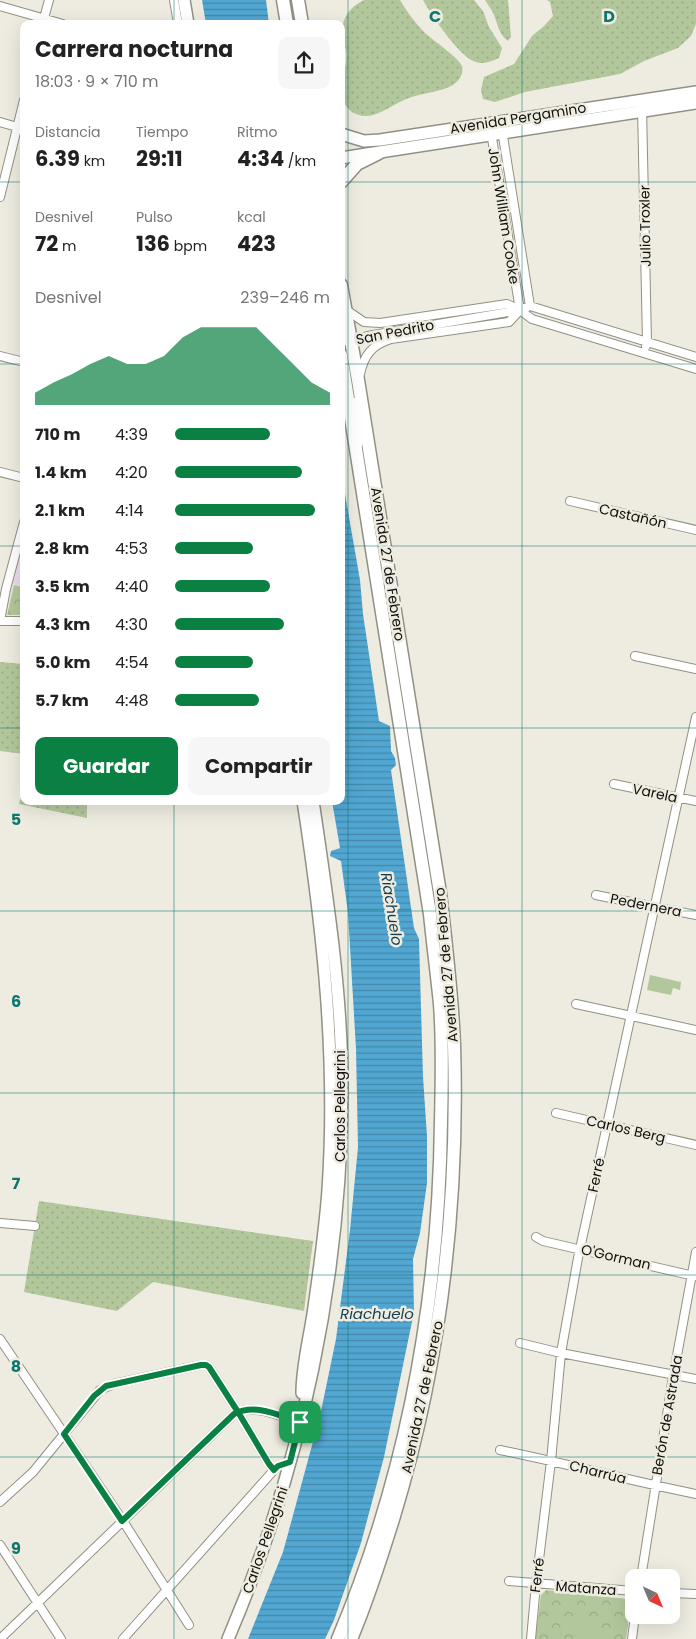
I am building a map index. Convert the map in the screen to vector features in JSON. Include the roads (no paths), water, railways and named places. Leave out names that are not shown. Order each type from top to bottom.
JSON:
[{"type":"main road","points":[[184,0],[187,20]]},
{"type":"main road","points":[[283,0],[286,20]]},
{"type":"main road","points":[[298,0],[301,20]]},
{"type":"main road","name":"Avenida Pergamino","points":[[345,157],[497,134],[642,105],[696,92]]},
{"type":"main road","name":"Avenida Pergamino","points":[[345,135],[364,140],[380,140],[495,121],[642,105],[696,103]]},
{"type":"main road","points":[[345,178],[357,164],[378,153]]},
{"type":"main road","name":"Avenida 27 de Febrero","points":[[345,304],[358,380],[417,788],[440,1004],[442,1066],[437,1074],[437,1090],[448,1091]]},
{"type":"main road","name":"Avenida 27 de Febrero","points":[[345,378],[406,754],[401,764],[405,787],[417,788]]},
{"type":"main road","name":"Avenida 27 de Febrero","points":[[351,1639],[380,1559],[417,1435],[440,1317],[448,1091],[454,1044],[449,973],[440,893],[417,788]]},
{"type":"main road","name":"Carlos Pellegrini","points":[[228,1639],[258,1567],[290,1462],[300,1422],[302,1386],[327,1209],[332,1094],[325,969],[311,854],[303,805]]},
{"type":"main road","name":"Carlos Pellegrini","points":[[302,1410],[310,1387],[316,1357],[331,1262],[340,1161],[342,1088],[335,948],[314,805]]},
{"type":"main road","name":"Avenida 27 de Febrero","points":[[338,1639],[355,1600],[374,1545],[404,1437],[444,1217]]},
{"type":"street","points":[[44,20],[49,0]]},
{"type":"street","points":[[174,0],[177,20]]},
{"type":"street","points":[[0,6],[41,20]]},
{"type":"street","name":"Julio Troxler","points":[[642,105],[647,342],[644,352]]},
{"type":"street","name":"John William Cooke","points":[[495,121],[520,310]]},
{"type":"street","name":"John William Cooke","points":[[495,121],[530,306]]},
{"type":"street","points":[[0,122],[20,128],[0,197]]},
{"type":"street","name":"San Pedrito","points":[[346,309],[364,322],[380,324],[507,304],[520,310],[532,319],[696,369]]},
{"type":"street","points":[[530,306],[696,358]]},
{"type":"street","name":"San Pedrito","points":[[357,449],[361,436],[346,345],[351,340],[520,310],[530,306]]},
{"type":"street","name":"San Pedrito","points":[[358,380],[364,358],[368,352],[382,342],[391,339],[509,322],[520,310]]},
{"type":"street","points":[[0,356],[20,361]]},
{"type":"street","points":[[0,472],[20,477]]},
{"type":"street","name":"Castañón","points":[[570,501],[696,530]]},
{"type":"street","points":[[20,535],[3,589],[0,621],[20,621]]},
{"type":"street","points":[[635,656],[696,669]]},
{"type":"street","name":"Ferré","points":[[531,1639],[561,1353],[606,1125],[696,717]]},
{"type":"street","name":"Varela","points":[[614,784],[696,801]]},
{"type":"street","name":"Pedernera","points":[[596,895],[696,915]]},
{"type":"street","points":[[576,1004],[696,1030]]},
{"type":"street","name":"Carlos Berg","points":[[556,1113],[696,1145]]},
{"type":"street","points":[[0,1223],[35,1226]]},
{"type":"street","name":"O'Gorman","points":[[536,1237],[543,1241],[694,1275]]},
{"type":"street","name":"Berón de Astrada","points":[[642,1569],[673,1373],[694,1275],[696,1252]]},
{"type":"street","points":[[0,1339],[189,1625]]},
{"type":"street","points":[[520,1343],[561,1353],[696,1378]]},
{"type":"street","points":[[0,1502],[28,1479],[94,1396],[106,1386],[194,1366],[206,1365],[274,1470]]},
{"type":"street","points":[[0,1639],[227,1419],[238,1412],[256,1409],[300,1422]]},
{"type":"street","name":"Charrúa","points":[[500,1450],[696,1494]]},
{"type":"street","points":[[123,1639],[274,1470],[278,1466],[290,1462]]},
{"type":"street","points":[[0,1545],[61,1639]]},
{"type":"street","name":"Matanza","points":[[509,1581],[625,1590]]},
{"type":"street","points":[[680,1593],[696,1594]]},
{"type":"street","points":[[632,1639],[634,1624]]},
{"type":"water","points":[[202,0],[266,0],[268,20],[205,20]]},
{"type":"water","name":"Riachuelo","points":[[345,494],[360,580],[363,614],[379,721],[390,726],[391,751],[396,765],[391,770],[414,928],[419,939],[423,1077],[427,1136],[427,1183],[420,1233],[413,1259],[414,1312],[384,1457],[361,1543],[334,1620],[325,1639],[248,1639],[283,1552],[320,1416],[336,1339],[350,1230],[358,1147],[356,1049],[348,913],[341,861],[330,856],[331,851],[340,848],[333,805],[345,805]]}]
